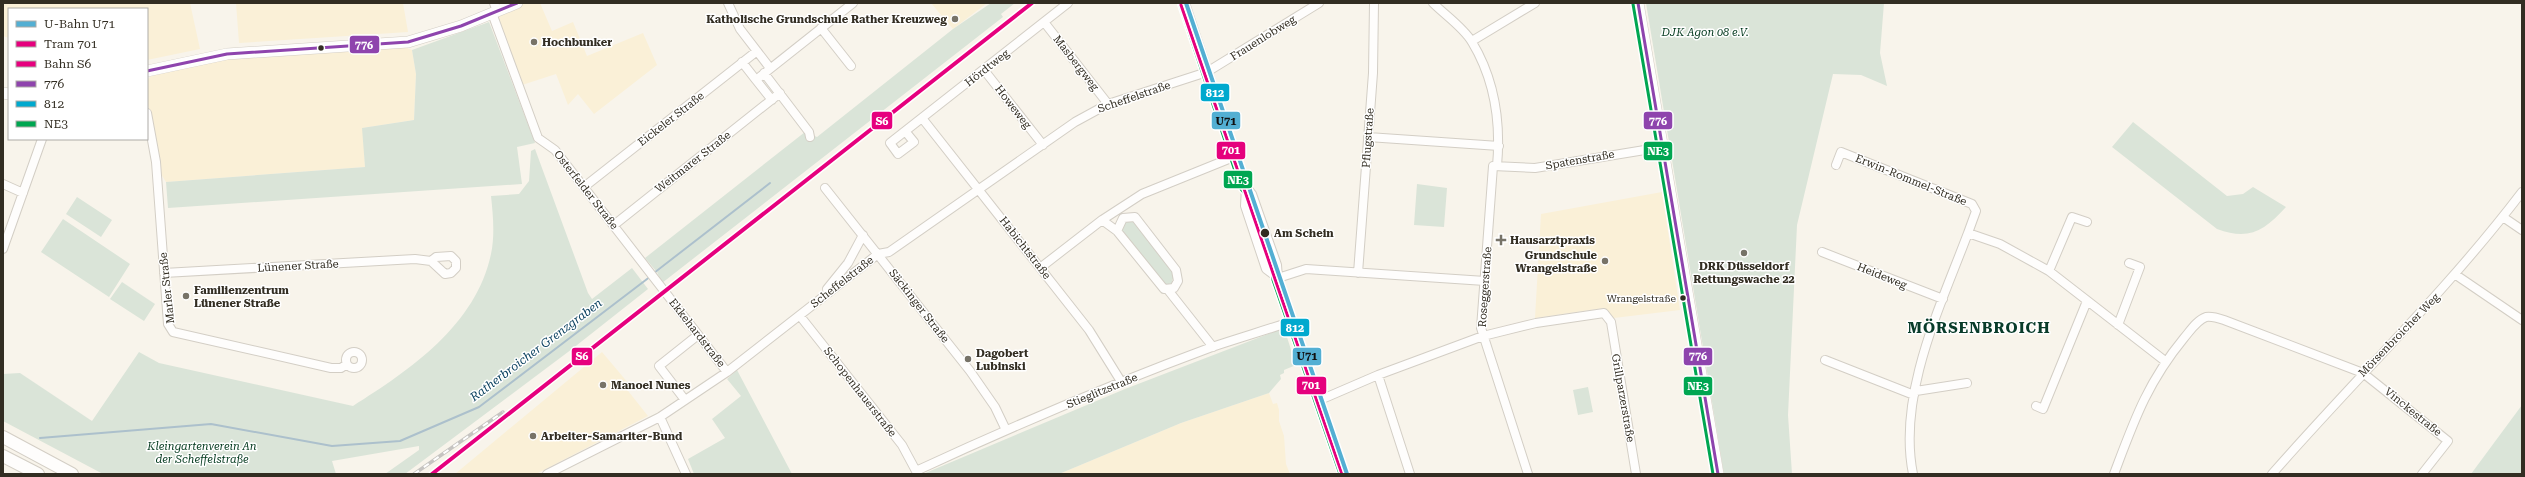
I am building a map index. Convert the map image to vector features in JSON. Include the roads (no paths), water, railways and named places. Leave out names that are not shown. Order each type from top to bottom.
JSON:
[{"type":"highway","points":[[3,437],[72,474]]},
{"type":"highway","points":[[3,456],[38,474]]},
{"type":"main road","points":[[148,70],[227,54],[408,42],[454,28],[494,9],[517,3]]},
{"type":"main road","points":[[1638,3],[1718,474]]},
{"type":"street","points":[[728,3],[740,29],[757,51],[780,93],[809,132],[810,137]]},
{"type":"street","points":[[756,80],[853,3]]},
{"type":"street","name":"Hördtweg","points":[[905,131],[1068,3]]},
{"type":"street","points":[[1185,3],[1246,187],[1245,206],[1266,269],[1278,278]]},
{"type":"street","name":"Frauenlobweg","points":[[1207,72],[1274,33],[1319,3]]},
{"type":"street","name":"Pflugstraße","points":[[1358,273],[1373,73],[1374,3]]},
{"type":"street","points":[[1433,3],[1472,41],[1496,100],[1499,146],[1495,166]]},
{"type":"street","points":[[1472,41],[1535,3]]},
{"type":"street","name":"Osterfelder Straße","points":[[494,9],[538,138],[555,150],[667,295]]},
{"type":"street","name":"Masbergweg","points":[[1044,22],[1108,104]]},
{"type":"street","points":[[821,28],[852,66]]},
{"type":"street","name":"Eickeler Straße","points":[[584,187],[757,51]]},
{"type":"street","points":[[742,62],[772,100]]},
{"type":"street","name":"Howeweg","points":[[984,70],[1043,144]]},
{"type":"street","name":"Scheffelstraße","points":[[547,474],[660,417],[728,372],[800,316],[820,298],[878,254],[889,252],[1075,122],[1108,104],[1207,72]]},
{"type":"street","name":"Weitmarer Straße","points":[[614,225],[780,93]]},
{"type":"street","name":"Marler Straße","points":[[148,118],[156,162],[168,324],[173,332],[331,368],[341,368],[347,364]]},
{"type":"street","name":"Habichtstraße","points":[[922,118],[979,188],[1089,330],[1122,383]]},
{"type":"street","points":[[1368,137],[1499,146]]},
{"type":"street","points":[[3,249],[42,140]]},
{"type":"street","name":"Spatenstraße","points":[[1495,166],[1535,168],[1663,147]]},
{"type":"street","name":"Erwin-Rommel-Straße","points":[[1836,165],[1841,152],[1972,204],[1976,211],[1968,233]]},
{"type":"street","points":[[1040,268],[1102,220],[1152,189],[1236,156]]},
{"type":"street","name":"Roseggerstraße","points":[[1495,166],[1481,328],[1528,474]]},
{"type":"street","points":[[3,184],[23,193]]},
{"type":"street","points":[[1246,187],[1252,194],[1277,265],[1278,278],[1345,474]]},
{"type":"street","name":"Säckinger Straße","points":[[825,188],[986,392],[1006,430]]},
{"type":"street","name":"Mörsenbroicher Weg","points":[[2272,474],[2363,373],[2456,275],[2522,192]]},
{"type":"street","points":[[1126,204],[1177,274],[1177,284],[1168,290]]},
{"type":"street","points":[[1117,231],[1123,218],[1135,217]]},
{"type":"street","points":[[2049,271],[2072,217],[2087,222]]},
{"type":"street","points":[[2503,217],[2522,230]]},
{"type":"street","points":[[1102,220],[1117,231],[1147,270],[1164,289],[1168,290],[1213,347]]},
{"type":"street","points":[[1914,474],[1910,443],[1915,393],[1924,354],[1968,233],[2000,244],[2049,271],[2165,360]]},
{"type":"street","points":[[820,298],[848,263],[863,235]]},
{"type":"street","name":"Heideweg","points":[[1822,252],[1943,300]]},
{"type":"street","name":"Lünener Straße","points":[[164,273],[401,260],[430,261]]},
{"type":"street","points":[[2118,325],[2140,267],[2129,263]]},
{"type":"street","points":[[1278,278],[1306,269],[1485,281]]},
{"type":"street","points":[[2456,275],[2522,320]]},
{"type":"street","name":"Ekkehardstraße","points":[[667,295],[728,372]]},
{"type":"street","points":[[2036,406],[2043,409],[2087,301]]},
{"type":"street","name":"Grillparzerstraße","points":[[1483,336],[1599,312],[1607,316],[1612,322],[1636,474]]},
{"type":"street","name":"Schopenhauerstraße","points":[[800,316],[902,445],[916,471]]},
{"type":"street","points":[[2114,474],[2146,393],[2165,360],[2199,322],[2205,318],[2216,317],[2363,373]]},
{"type":"street","name":"Stieglitzstraße","points":[[916,471],[1006,430],[1122,383],[1213,347],[1293,321]]},
{"type":"street","points":[[685,400],[659,366],[698,335]]},
{"type":"street","points":[[1320,400],[1378,375],[1483,336]]},
{"type":"street","points":[[1824,360],[1915,393],[1967,383]]},
{"type":"street","name":"Vinckestraße","points":[[2363,373],[2448,440],[2422,474]]},
{"type":"street","points":[[1378,375],[1410,474]]},
{"type":"street","points":[[660,417],[686,474]]},
{"type":"waterway","name":"Ratherbroicher Grenzgraben","points":[[654,273],[770,183]]},
{"type":"waterway","name":"Ratherbroicher Grenzgraben","points":[[40,438],[211,424],[332,446],[400,441],[479,407],[651,276]]},
{"type":"railway","points":[[414,474],[503,412]]},
{"type":"metro line","name":"U71","points":[[1186,3],[1347,474]]},
{"type":"tram line","name":"701","points":[[1181,5],[1342,474]]},
{"type":"rail line","name":"S6","points":[[432,474],[1032,3]]},
{"type":"place","name":"Katholische Grundschule Rather Kreuzweg","points":[[955,19]]},
{"type":"place","name":"Hochbunker","points":[[534,42]]},
{"type":"place","name":"Am Schein","points":[[1265,233]]},
{"type":"place","name":"Hausarztpraxis","points":[[1501,240]]},
{"type":"place","name":"DRK Düsseldorf Rettungswache 22","points":[[1744,253]]},
{"type":"place","name":"Grundschule Wrangelstraße","points":[[1605,261]]},
{"type":"place","name":"Familienzentrum Lünener Straße","points":[[186,296]]},
{"type":"place","name":"Wrangelstraße","points":[[1683,298]]},
{"type":"place","name":"Dagobert Lubinski","points":[[968,359]]},
{"type":"place","name":"Manoel Nunes","points":[[603,385]]},
{"type":"place","name":"Arbeiter-Samariter-Bund","points":[[533,436]]},
{"type":"district","name":"MÖRSENBROICH","points":[[1979,328]]},
{"type":"park label","name":"DJK Agon 08 e.V.","points":[[1705,32]]},
{"type":"park label","name":"Kleingartenverein An der Scheffelstraße","points":[[202,452]]}]
